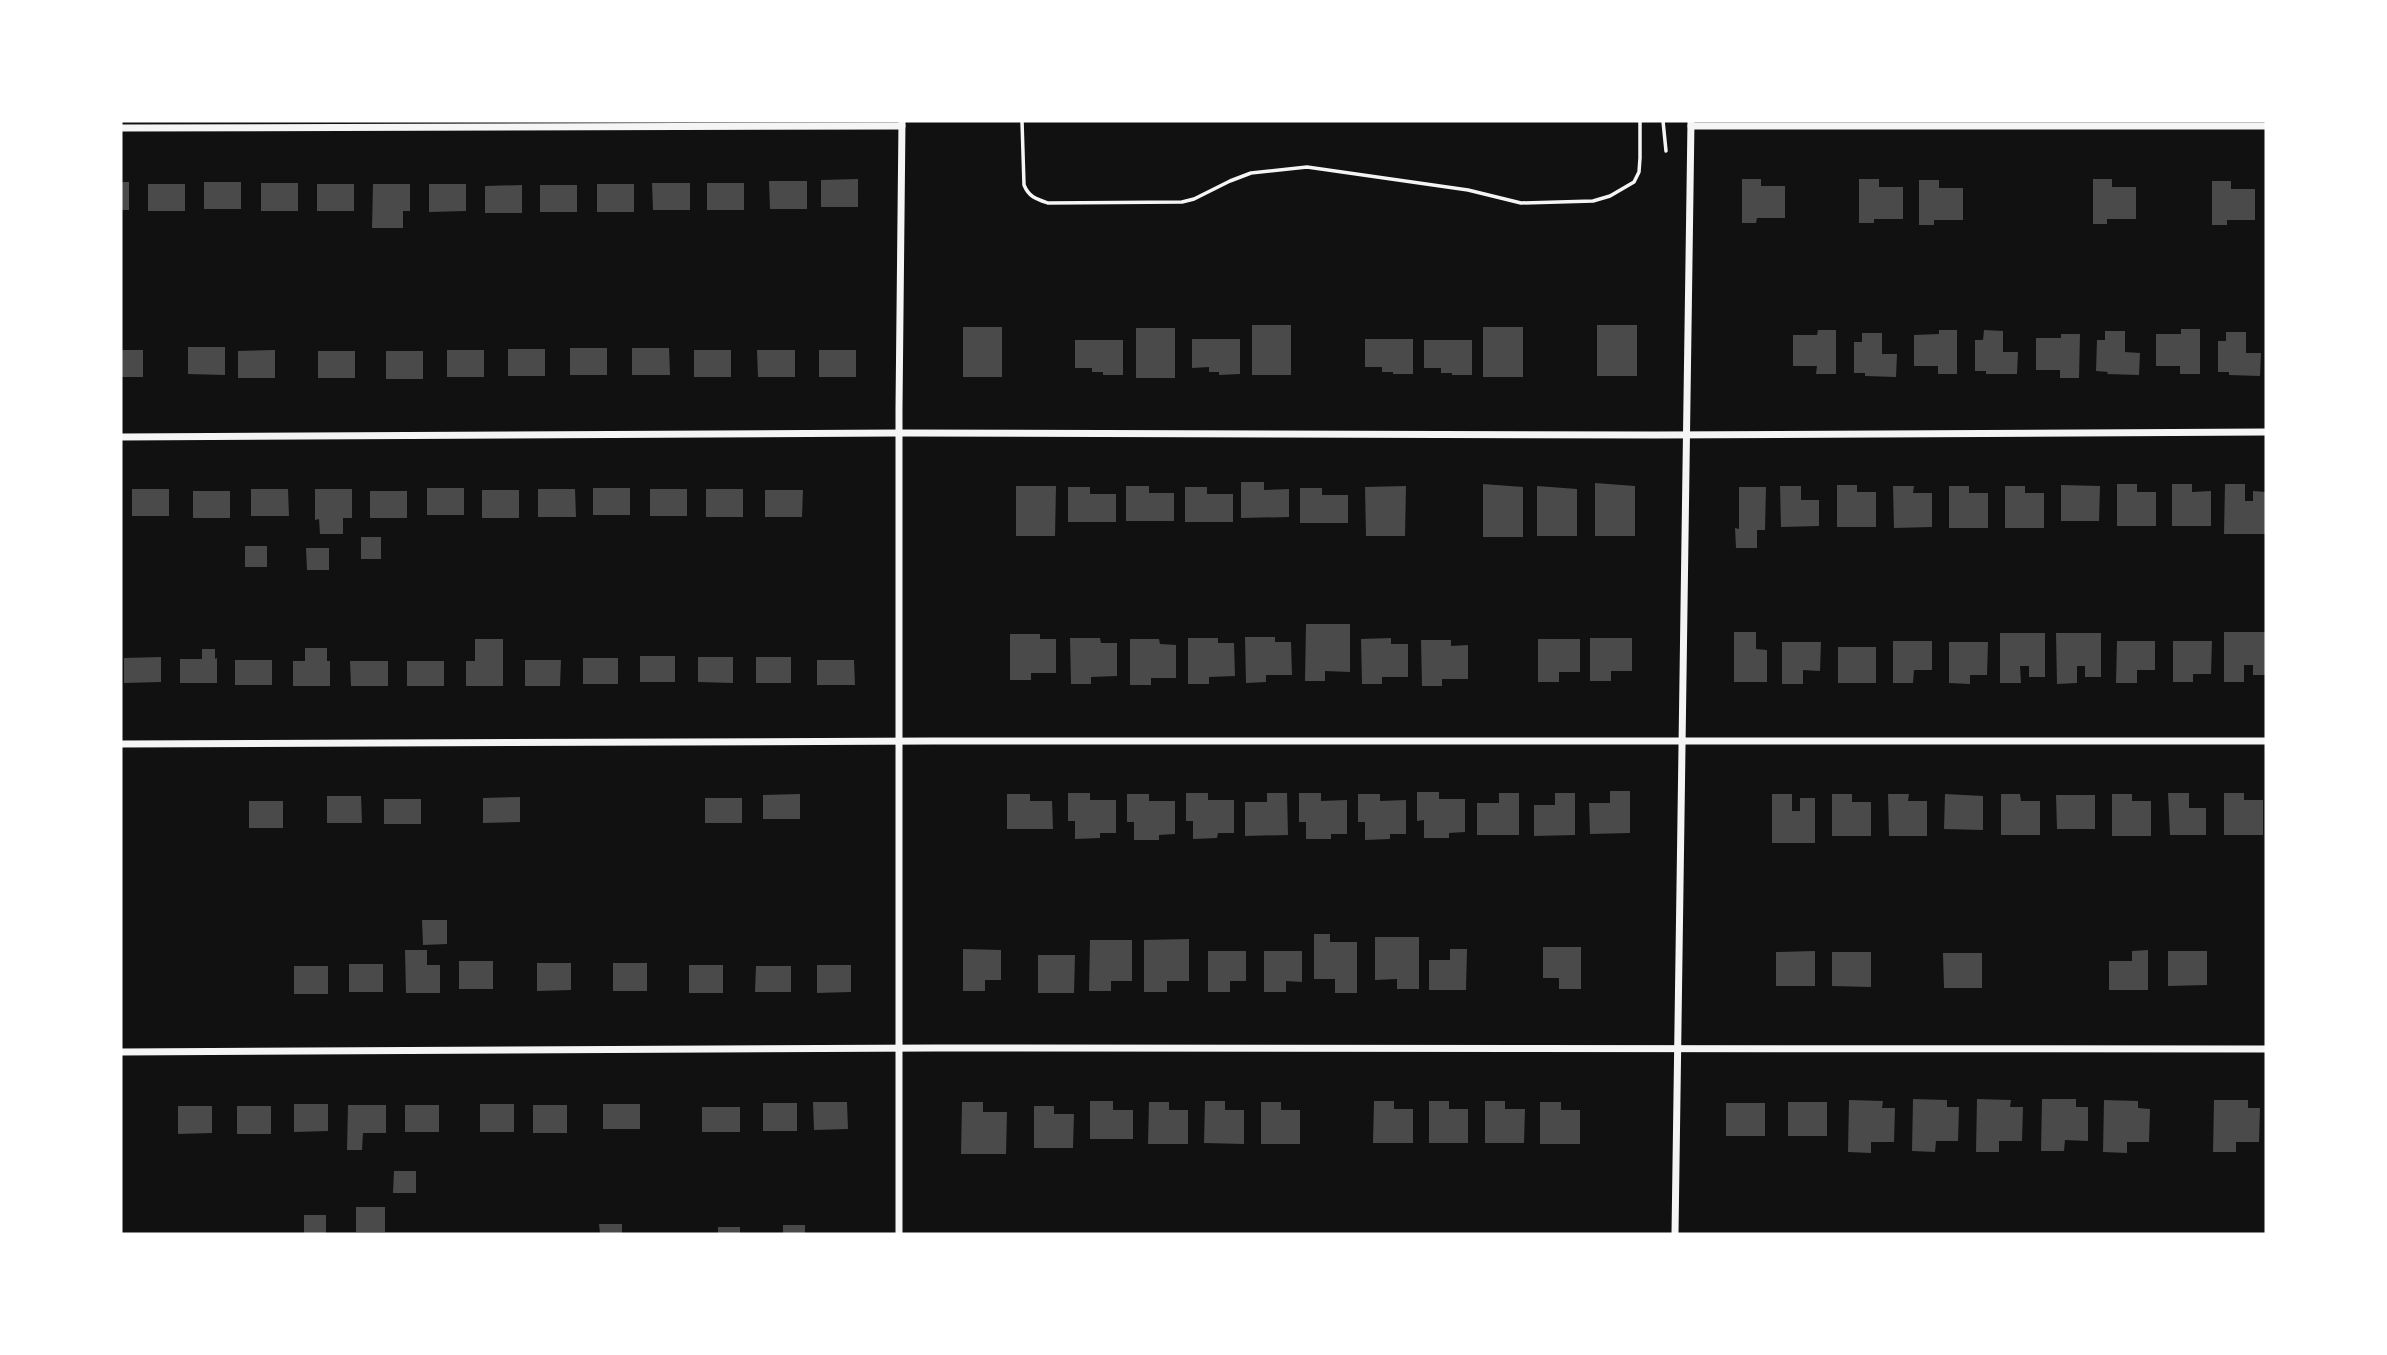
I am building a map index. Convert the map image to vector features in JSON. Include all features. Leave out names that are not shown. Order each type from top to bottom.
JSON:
[{"type":"street","points":[[1675,1234],[1691,123],[2266,126]]},
{"type":"street","points":[[121,128],[902,124],[899,433],[899,1234]]},
{"type":"street","points":[[121,437],[899,433],[2266,432]]},
{"type":"street","points":[[121,744],[2266,741]]},
{"type":"street","points":[[121,1052],[2266,1049]]},
{"type":"path","points":[[1021,121],[1024,185],[1027,193],[1034,199],[1048,203],[1182,202],[1251,173],[1307,167],[1468,190],[1521,203],[1550,203],[1593,201],[1610,196],[1634,182],[1639,172],[1640,121]]},
{"type":"path","points":[[1663,121],[1667,151]]},
{"type":"building","points":[[858,179],[858,207],[821,207],[821,180]]},
{"type":"building","points":[[1742,179],[1761,179],[1761,186],[1785,186],[1785,218],[1757,218],[1756,223],[1742,223]]},
{"type":"building","points":[[1859,179],[1879,179],[1879,187],[1903,187],[1903,219],[1874,219],[1874,223],[1859,223]]},
{"type":"building","points":[[2093,179],[2112,179],[2112,187],[2136,187],[2136,219],[2107,219],[2107,224],[2093,224]]},
{"type":"building","points":[[1919,180],[1939,180],[1939,188],[1963,188],[1963,220],[1934,220],[1934,225],[1919,225]]},
{"type":"building","points":[[769,181],[807,181],[807,209],[770,209]]},
{"type":"building","points":[[2212,181],[2231,181],[2231,189],[2255,189],[2255,220],[2227,220],[2227,225],[2212,225]]},
{"type":"building","points":[[121,182],[129,182],[129,210],[121,210]]},
{"type":"building","points":[[204,182],[241,182],[241,209],[204,209]]},
{"type":"building","points":[[261,183],[298,183],[298,211],[261,211]]},
{"type":"building","points":[[652,183],[690,183],[690,210],[653,210]]},
{"type":"building","points":[[707,183],[744,183],[744,210],[707,210]]},
{"type":"building","points":[[148,184],[185,184],[185,211],[148,211]]},
{"type":"building","points":[[317,184],[354,184],[354,211],[317,211]]},
{"type":"building","points":[[373,184],[410,184],[410,211],[403,211],[403,228],[372,228]]},
{"type":"building","points":[[429,184],[466,184],[466,211],[429,212]]},
{"type":"building","points":[[597,184],[634,184],[634,212],[597,212]]},
{"type":"building","points":[[522,185],[522,213],[485,213],[485,186]]},
{"type":"building","points":[[540,185],[577,185],[577,212],[540,212]]},
{"type":"building","points":[[1252,325],[1291,325],[1291,375],[1252,375]]},
{"type":"building","points":[[1597,325],[1637,325],[1637,376],[1597,376]]},
{"type":"building","points":[[963,327],[1002,327],[1002,377],[963,377]]},
{"type":"building","points":[[1483,327],[1523,327],[1523,377],[1483,377]]},
{"type":"building","points":[[1136,328],[1175,328],[1175,378],[1136,378]]},
{"type":"building","points":[[2181,329],[2200,329],[2200,374],[2180,374],[2180,366],[2156,366],[2156,334],[2181,334]]},
{"type":"building","points":[[1818,330],[1836,330],[1836,374],[1816,374],[1817,366],[1793,366],[1793,335],[1817,335]]},
{"type":"building","points":[[1939,330],[1957,330],[1957,374],[1938,374],[1938,366],[1914,366],[1914,335],[1939,334]]},
{"type":"building","points":[[1984,330],[2003,331],[2003,352],[2018,352],[2017,374],[1986,374],[1986,371],[1975,371],[1975,340],[1983,340]]},
{"type":"building","points":[[2105,331],[2125,331],[2125,352],[2140,353],[2139,375],[2096,371],[2097,340],[2105,340]]},
{"type":"building","points":[[2226,332],[2246,332],[2246,353],[2261,353],[2260,376],[2218,372],[2218,341],[2226,341]]},
{"type":"building","points":[[1862,333],[1882,333],[1882,354],[1897,354],[1896,377],[1854,373],[1854,342],[1862,342]]},
{"type":"building","points":[[2061,334],[2080,334],[2079,378],[2060,378],[2060,370],[2036,370],[2036,338],[2061,338]]},
{"type":"building","points":[[1192,339],[1240,339],[1240,374],[1219,375],[1219,372],[1209,372],[1209,367],[1192,368]]},
{"type":"building","points":[[1365,339],[1413,339],[1413,374],[1393,374],[1382,372],[1382,367],[1365,367]]},
{"type":"building","points":[[1075,340],[1123,340],[1123,375],[1103,375],[1103,372],[1092,372],[1092,368],[1075,368]]},
{"type":"building","points":[[1424,340],[1472,340],[1472,375],[1452,375],[1441,373],[1441,368],[1424,368]]},
{"type":"building","points":[[188,347],[225,347],[225,375],[188,374]]},
{"type":"building","points":[[570,348],[607,348],[607,375],[570,375]]},
{"type":"building","points":[[632,348],[669,348],[670,375],[632,375]]},
{"type":"building","points":[[508,349],[545,349],[545,376],[508,376]]},
{"type":"building","points":[[121,350],[143,350],[143,377],[121,377]]},
{"type":"building","points":[[275,350],[275,378],[238,378],[238,351]]},
{"type":"building","points":[[447,350],[484,350],[484,377],[447,377]]},
{"type":"building","points":[[694,350],[731,350],[731,377],[694,377]]},
{"type":"building","points":[[757,350],[795,350],[795,377],[758,377]]},
{"type":"building","points":[[819,350],[856,350],[856,377],[819,377]]},
{"type":"building","points":[[318,351],[355,351],[355,378],[318,378]]},
{"type":"building","points":[[386,351],[423,351],[423,379],[386,379]]},
{"type":"building","points":[[1241,482],[1264,482],[1264,490],[1289,489],[1289,517],[1241,518]]},
{"type":"building","points":[[1595,483],[1635,486],[1635,536],[1595,536]]},
{"type":"building","points":[[1483,484],[1523,487],[1523,537],[1483,537]]},
{"type":"building","points":[[2117,484],[2137,484],[2137,492],[2156,492],[2156,526],[2117,526]]},
{"type":"building","points":[[2172,484],[2192,484],[2192,492],[2211,491],[2211,526],[2172,526]]},
{"type":"building","points":[[2225,484],[2245,484],[2245,501],[2253,501],[2253,491],[2266,492],[2266,534],[2224,534]]},
{"type":"building","points":[[1837,485],[1857,485],[1857,492],[1876,492],[1876,527],[1837,527]]},
{"type":"building","points":[[2061,485],[2100,486],[2099,521],[2061,521]]},
{"type":"building","points":[[1016,486],[1056,486],[1055,536],[1016,536]]},
{"type":"building","points":[[1126,486],[1149,486],[1149,493],[1174,493],[1174,521],[1126,521]]},
{"type":"building","points":[[1406,486],[1405,536],[1366,536],[1365,487]]},
{"type":"building","points":[[1537,486],[1577,489],[1577,536],[1537,536]]},
{"type":"building","points":[[1780,486],[1801,486],[1801,500],[1819,500],[1819,526],[1781,527]]},
{"type":"building","points":[[1893,486],[1914,486],[1913,493],[1932,493],[1932,527],[1894,528]]},
{"type":"building","points":[[1949,486],[1969,486],[1969,493],[1988,493],[1988,528],[1949,528]]},
{"type":"building","points":[[2005,486],[2025,486],[2025,493],[2044,493],[2044,528],[2005,528]]},
{"type":"building","points":[[1068,487],[1090,487],[1090,494],[1116,494],[1116,522],[1068,522]]},
{"type":"building","points":[[1185,487],[1207,487],[1207,494],[1233,494],[1233,522],[1185,522]]},
{"type":"building","points":[[1739,487],[1766,487],[1765,530],[1757,530],[1757,548],[1736,548]]},
{"type":"building","points":[[427,488],[464,488],[464,515],[427,515]]},
{"type":"building","points":[[593,488],[630,488],[630,515],[593,515]]},
{"type":"building","points":[[1300,488],[1322,488],[1322,495],[1348,495],[1348,523],[1300,523]]},
{"type":"building","points":[[132,489],[169,489],[169,516],[132,516]]},
{"type":"building","points":[[251,489],[288,489],[289,516],[251,516]]},
{"type":"building","points":[[315,489],[352,489],[352,518],[343,518],[343,534],[320,534],[319,519],[315,520]]},
{"type":"building","points":[[538,489],[575,489],[576,517],[538,517]]},
{"type":"building","points":[[650,489],[687,489],[687,516],[650,516]]},
{"type":"building","points":[[706,489],[743,489],[743,517],[706,517]]},
{"type":"building","points":[[482,490],[519,490],[519,518],[482,518]]},
{"type":"building","points":[[765,490],[803,490],[802,517],[765,517]]},
{"type":"building","points":[[193,491],[230,491],[230,518],[193,518]]},
{"type":"building","points":[[370,491],[407,491],[407,518],[370,518]]},
{"type":"building","points":[[361,537],[381,537],[381,559],[361,559]]},
{"type":"building","points":[[245,546],[267,546],[267,567],[245,567]]},
{"type":"building","points":[[306,548],[329,548],[329,570],[307,570]]},
{"type":"building","points":[[1306,624],[1350,624],[1350,672],[1325,671],[1325,681],[1305,681]]},
{"type":"building","points":[[1734,632],[1756,632],[1756,649],[1767,650],[1767,682],[1734,682]]},
{"type":"building","points":[[2224,632],[2266,632],[2266,675],[2253,675],[2253,665],[2244,665],[2244,682],[2224,682]]},
{"type":"building","points":[[2000,633],[2045,633],[2045,677],[2029,677],[2029,666],[2020,666],[2021,683],[2000,683]]},
{"type":"building","points":[[2056,633],[2101,633],[2101,677],[2085,677],[2085,666],[2077,666],[2077,683],[2057,684]]},
{"type":"building","points":[[1010,634],[1040,634],[1040,639],[1056,639],[1056,673],[1031,673],[1031,680],[1010,680]]},
{"type":"building","points":[[1245,637],[1275,637],[1275,642],[1291,642],[1292,675],[1266,675],[1266,682],[1246,683]]},
{"type":"building","points":[[1070,638],[1100,638],[1101,643],[1117,643],[1117,676],[1091,677],[1091,684],[1071,684]]},
{"type":"building","points":[[1188,638],[1218,638],[1218,643],[1234,643],[1235,676],[1209,677],[1209,684],[1188,684]]},
{"type":"building","points":[[1391,638],[1391,644],[1408,644],[1408,677],[1382,677],[1382,684],[1362,684],[1361,639]]},
{"type":"building","points":[[1590,638],[1632,638],[1632,671],[1611,671],[1611,681],[1590,681]]},
{"type":"building","points":[[475,639],[503,639],[503,686],[466,686],[466,661],[475,661]]},
{"type":"building","points":[[1130,639],[1159,639],[1160,644],[1176,645],[1176,678],[1151,678],[1151,685],[1130,685]]},
{"type":"building","points":[[1538,639],[1580,639],[1580,672],[1559,672],[1559,682],[1538,682]]},
{"type":"building","points":[[1421,640],[1451,640],[1451,646],[1468,645],[1468,679],[1442,679],[1442,686],[1422,686]]},
{"type":"building","points":[[1893,641],[1932,641],[1932,670],[1914,670],[1913,683],[1893,683]]},
{"type":"building","points":[[2117,641],[2155,641],[2155,670],[2137,670],[2137,683],[2116,683]]},
{"type":"building","points":[[2173,641],[2212,641],[2211,674],[2193,674],[2193,682],[2173,682]]},
{"type":"building","points":[[1782,642],[1821,642],[1820,671],[1803,670],[1803,684],[1782,684]]},
{"type":"building","points":[[1949,642],[1988,642],[1987,675],[1970,675],[1970,684],[1949,683]]},
{"type":"building","points":[[1838,647],[1876,647],[1876,683],[1838,683]]},
{"type":"building","points":[[305,648],[327,648],[330,686],[293,686],[293,661],[305,661]]},
{"type":"building","points":[[202,649],[215,649],[217,683],[180,683],[180,659],[202,659]]},
{"type":"building","points":[[640,656],[675,656],[675,682],[640,682]]},
{"type":"building","points":[[161,657],[161,682],[124,683],[124,658]]},
{"type":"building","points":[[698,657],[733,657],[733,683],[698,682]]},
{"type":"building","points":[[756,657],[791,657],[791,683],[756,683]]},
{"type":"building","points":[[583,658],[618,658],[618,684],[583,684]]},
{"type":"building","points":[[235,660],[272,660],[272,685],[235,685]]},
{"type":"building","points":[[525,660],[561,660],[560,686],[525,686]]},
{"type":"building","points":[[817,660],[854,660],[855,685],[817,685]]},
{"type":"building","points":[[350,661],[388,661],[388,686],[351,686]]},
{"type":"building","points":[[407,661],[444,661],[444,686],[407,686]]},
{"type":"building","points":[[1610,791],[1630,791],[1630,833],[1590,834],[1589,803],[1610,803]]},
{"type":"building","points":[[1417,792],[1439,792],[1439,799],[1465,799],[1465,832],[1449,833],[1449,838],[1424,838],[1424,820],[1417,821]]},
{"type":"building","points":[[1068,793],[1090,793],[1090,800],[1116,800],[1116,833],[1100,833],[1100,838],[1075,839],[1075,821],[1068,821]]},
{"type":"building","points":[[1186,793],[1208,793],[1208,800],[1234,800],[1234,833],[1218,833],[1217,838],[1193,839],[1193,821],[1186,821]]},
{"type":"building","points":[[1267,793],[1287,793],[1288,835],[1245,836],[1245,802],[1267,802]]},
{"type":"building","points":[[1299,793],[1321,793],[1321,801],[1347,800],[1347,834],[1331,834],[1331,839],[1306,839],[1306,822],[1299,822]]},
{"type":"building","points":[[1499,793],[1519,793],[1519,835],[1477,835],[1477,803],[1499,803]]},
{"type":"building","points":[[1555,793],[1575,793],[1575,835],[1534,836],[1534,805],[1555,805]]},
{"type":"building","points":[[2168,793],[2189,793],[2189,808],[2206,808],[2206,835],[2170,835]]},
{"type":"building","points":[[2224,793],[2244,793],[2244,800],[2263,800],[2263,835],[2224,835]]},
{"type":"building","points":[[800,794],[800,819],[763,819],[763,795]]},
{"type":"building","points":[[1007,794],[1030,794],[1030,801],[1052,801],[1053,829],[1007,829]]},
{"type":"building","points":[[1127,794],[1149,794],[1149,801],[1175,801],[1175,834],[1159,835],[1159,840],[1134,840],[1134,822],[1127,822]]},
{"type":"building","points":[[1358,794],[1380,794],[1380,801],[1406,800],[1406,834],[1390,834],[1390,839],[1365,840],[1365,822],[1358,822]]},
{"type":"building","points":[[1772,794],[1792,794],[1792,811],[1800,811],[1800,798],[1815,798],[1815,843],[1772,843]]},
{"type":"building","points":[[1832,794],[1852,794],[1852,802],[1871,802],[1871,836],[1832,836]]},
{"type":"building","points":[[1888,794],[1909,794],[1908,801],[1927,801],[1927,836],[1889,836]]},
{"type":"building","points":[[1945,794],[1983,796],[1983,830],[1944,829]]},
{"type":"building","points":[[2001,794],[2020,794],[2021,801],[2040,801],[2040,835],[2001,835]]},
{"type":"building","points":[[2112,794],[2132,794],[2132,801],[2151,801],[2151,836],[2112,836]]},
{"type":"building","points":[[2056,795],[2095,795],[2095,829],[2057,829]]},
{"type":"building","points":[[327,796],[361,796],[362,823],[327,823]]},
{"type":"building","points":[[520,797],[520,822],[483,823],[483,798]]},
{"type":"building","points":[[705,798],[742,798],[742,823],[705,823]]},
{"type":"building","points":[[384,799],[421,799],[421,824],[384,824]]},
{"type":"building","points":[[249,801],[283,801],[283,828],[249,828]]},
{"type":"building","points":[[422,920],[447,920],[447,944],[423,945]]},
{"type":"building","points":[[1314,934],[1330,934],[1330,942],[1357,942],[1357,993],[1335,993],[1335,979],[1314,979]]},
{"type":"building","points":[[1375,937],[1419,937],[1419,989],[1397,989],[1397,979],[1375,980]]},
{"type":"building","points":[[1189,939],[1189,981],[1167,981],[1167,992],[1144,992],[1144,940]]},
{"type":"building","points":[[1090,940],[1132,940],[1132,981],[1111,981],[1111,991],[1089,991]]},
{"type":"building","points":[[1543,947],[1581,947],[1581,989],[1559,989],[1559,978],[1543,978]]},
{"type":"building","points":[[963,949],[1001,950],[1001,980],[985,980],[985,991],[963,991]]},
{"type":"building","points":[[1450,949],[1467,949],[1466,990],[1429,990],[1429,960],[1450,960]]},
{"type":"building","points":[[405,950],[427,950],[427,965],[440,965],[440,993],[406,993]]},
{"type":"building","points":[[2148,950],[2148,990],[2109,990],[2109,961],[2132,961],[2132,951]]},
{"type":"building","points":[[1208,951],[1246,951],[1246,981],[1230,981],[1230,992],[1208,992]]},
{"type":"building","points":[[1264,951],[1302,951],[1302,982],[1286,981],[1286,992],[1264,992]]},
{"type":"building","points":[[1815,951],[1815,986],[1776,986],[1776,952]]},
{"type":"building","points":[[2168,951],[2207,951],[2207,985],[2168,986]]},
{"type":"building","points":[[1832,952],[1871,952],[1871,987],[1832,986]]},
{"type":"building","points":[[1943,953],[1982,953],[1982,988],[1944,988]]},
{"type":"building","points":[[1038,955],[1075,955],[1074,993],[1038,993]]},
{"type":"building","points":[[459,961],[493,961],[493,989],[459,989]]},
{"type":"building","points":[[537,963],[571,963],[571,990],[537,991]]},
{"type":"building","points":[[613,963],[647,963],[647,991],[613,991]]},
{"type":"building","points":[[349,964],[383,964],[383,992],[349,992]]},
{"type":"building","points":[[689,965],[723,965],[723,993],[689,993]]},
{"type":"building","points":[[817,965],[851,965],[851,992],[817,993]]},
{"type":"building","points":[[294,966],[328,966],[328,994],[294,994]]},
{"type":"building","points":[[756,966],[791,966],[791,992],[755,992]]},
{"type":"building","points":[[1913,1099],[1947,1100],[1947,1107],[1959,1107],[1958,1141],[1936,1141],[1935,1152],[1912,1151]]},
{"type":"building","points":[[1977,1099],[2011,1100],[2010,1107],[2023,1107],[2022,1141],[1999,1141],[1999,1152],[1976,1152]]},
{"type":"building","points":[[2042,1099],[2076,1099],[2076,1107],[2088,1107],[2088,1141],[2065,1140],[2064,1151],[2041,1151]]},
{"type":"building","points":[[1849,1100],[1883,1101],[1882,1108],[1895,1108],[1894,1142],[1871,1142],[1871,1153],[1848,1152]]},
{"type":"building","points":[[2104,1100],[2138,1101],[2138,1108],[2150,1109],[2149,1142],[2127,1142],[2127,1153],[2103,1152]]},
{"type":"building","points":[[2214,1100],[2248,1100],[2248,1108],[2260,1108],[2259,1142],[2236,1142],[2236,1152],[2213,1152]]},
{"type":"building","points":[[1090,1101],[1113,1101],[1113,1110],[1133,1110],[1133,1139],[1090,1139]]},
{"type":"building","points":[[1205,1101],[1225,1101],[1225,1110],[1244,1110],[1244,1144],[1204,1143]]},
{"type":"building","points":[[1374,1101],[1394,1101],[1394,1109],[1413,1109],[1413,1143],[1373,1143]]},
{"type":"building","points":[[1429,1101],[1449,1101],[1449,1109],[1468,1109],[1468,1143],[1429,1143]]},
{"type":"building","points":[[1485,1101],[1505,1101],[1505,1109],[1525,1109],[1524,1143],[1485,1143]]},
{"type":"building","points":[[813,1102],[847,1102],[848,1129],[814,1130]]},
{"type":"building","points":[[962,1102],[983,1102],[983,1112],[1007,1112],[1006,1154],[961,1154]]},
{"type":"building","points":[[1149,1102],[1169,1102],[1169,1110],[1188,1110],[1188,1144],[1148,1144]]},
{"type":"building","points":[[1261,1102],[1281,1102],[1281,1110],[1300,1110],[1300,1144],[1261,1144]]},
{"type":"building","points":[[1540,1102],[1561,1102],[1561,1110],[1580,1110],[1580,1144],[1540,1144]]},
{"type":"building","points":[[1788,1102],[1827,1102],[1827,1136],[1788,1136]]},
{"type":"building","points":[[763,1103],[797,1103],[797,1131],[763,1131]]},
{"type":"building","points":[[1726,1103],[1765,1103],[1765,1136],[1726,1136]]},
{"type":"building","points":[[294,1104],[328,1104],[328,1131],[294,1132]]},
{"type":"building","points":[[480,1104],[514,1104],[514,1132],[480,1132]]},
{"type":"building","points":[[603,1104],[640,1104],[640,1129],[603,1129]]},
{"type":"building","points":[[348,1105],[386,1105],[386,1133],[363,1133],[362,1150],[347,1150]]},
{"type":"building","points":[[405,1105],[439,1105],[439,1132],[405,1132]]},
{"type":"building","points":[[533,1105],[567,1105],[567,1133],[533,1133]]},
{"type":"building","points":[[178,1106],[212,1106],[212,1133],[178,1134]]},
{"type":"building","points":[[237,1106],[271,1106],[271,1134],[237,1134]]},
{"type":"building","points":[[1034,1106],[1054,1106],[1054,1114],[1074,1114],[1073,1148],[1034,1148]]},
{"type":"building","points":[[702,1107],[740,1107],[740,1132],[702,1132]]},
{"type":"building","points":[[394,1171],[416,1171],[416,1193],[393,1193]]},
{"type":"building","points":[[356,1207],[385,1207],[385,1232],[356,1232]]},
{"type":"building","points":[[304,1215],[326,1215],[326,1234],[304,1234]]},
{"type":"building","points":[[599,1224],[622,1224],[622,1234],[600,1234]]},
{"type":"building","points":[[783,1225],[805,1225],[805,1234],[783,1234]]},
{"type":"building","points":[[718,1227],[740,1227],[740,1234],[718,1234]]}]
